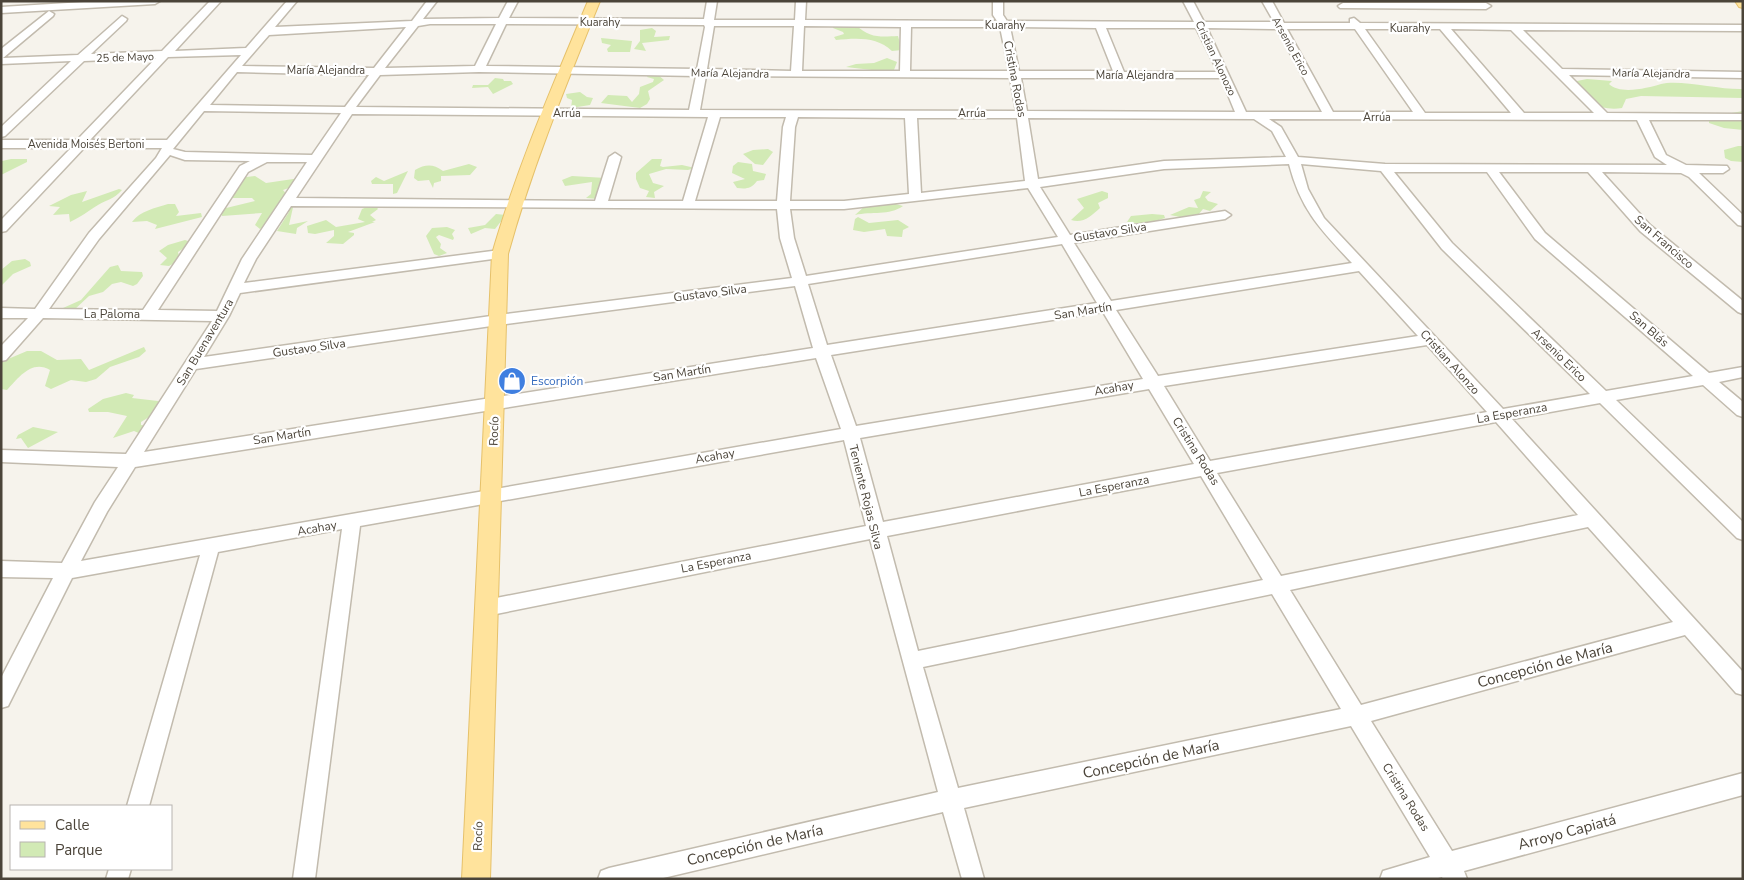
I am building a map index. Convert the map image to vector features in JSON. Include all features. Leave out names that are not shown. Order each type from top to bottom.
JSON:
[{"type":"main road","name":"Rocío","points":[[476,879],[500,254],[514,205],[548,113],[594,1]]},
{"type":"street","points":[[1,10],[155,1]]},
{"type":"street","points":[[1,228],[216,1]]},
{"type":"street","points":[[1,356],[38,314],[100,229],[292,1]]},
{"type":"street","name":"San Buenaventura","points":[[1,699],[101,507],[222,316],[237,289],[249,259],[349,110],[432,1]]},
{"type":"street","points":[[480,69],[513,1]]},
{"type":"street","points":[[694,113],[711,24],[712,1]]},
{"type":"street","points":[[711,24],[720,1]]},
{"type":"street","points":[[796,74],[801,1]]},
{"type":"street","name":"Cristina Rodas","points":[[998,1],[998,15],[1005,25],[1015,75],[1032,184],[1207,468],[1355,716],[1452,872]]},
{"type":"street","name":"Cristian Alonozo","points":[[1188,1],[1225,75],[1242,116]]},
{"type":"street","name":"Arsenio Erico","points":[[1267,1],[1330,116]]},
{"type":"street","points":[[1341,4],[1486,6]]},
{"type":"street","points":[[1341,4],[1422,117]]},
{"type":"street","points":[[1,56],[49,14]]},
{"type":"street","points":[[1,134],[122,18]]},
{"type":"street","name":"Kuarahy","points":[[267,32],[416,23],[502,21],[711,24],[1743,28]]},
{"type":"street","points":[[905,75],[906,24]]},
{"type":"street","points":[[1100,25],[1120,75]]},
{"type":"street","points":[[1441,28],[1516,117]]},
{"type":"street","points":[[1515,28],[1604,117]]},
{"type":"street","name":"25 de Mayo","points":[[1,61],[250,51]]},
{"type":"street","name":"María Alejandra","points":[[236,69],[356,72],[480,69],[564,72],[905,75],[1225,75]]},
{"type":"street","name":"María Alejandra","points":[[1559,72],[1743,75]]},
{"type":"street","name":"Arrúa","points":[[201,108],[548,113],[1743,117]]},
{"type":"street","points":[[688,205],[715,113]]},
{"type":"street","name":"Teniente Rojas Silva","points":[[793,113],[789,127],[783,206],[787,238],[822,352],[850,432],[910,661],[973,879]]},
{"type":"street","points":[[911,114],[915,196]]},
{"type":"street","name":"Cristian Alonzo","points":[[1258,116],[1277,129],[1294,160],[1302,189],[1319,220],[1430,339],[1743,686]]},
{"type":"street","points":[[1642,118],[1661,157],[1693,174],[1743,222]]},
{"type":"street","name":"Avenida Moisés Bertoni","points":[[1,144],[80,144],[169,148],[185,156],[244,163]]},
{"type":"street","points":[[601,204],[615,157]]},
{"type":"street","points":[[148,314],[244,163],[264,158],[315,159]]},
{"type":"street","points":[[287,202],[514,205],[844,205],[1032,184],[1164,165],[1294,160],[1346,162],[1386,168],[1723,169]]},
{"type":"street","name":"Arsenio Erico","points":[[1386,168],[1448,246],[1743,533]]},
{"type":"street","name":"San Blás","points":[[1495,169],[1540,236],[1555,246],[1743,411]]},
{"type":"street","name":"San Francisco","points":[[1592,169],[1644,228],[1743,309]]},
{"type":"street","name":"Gustavo Silva","points":[[193,364],[498,320],[801,281],[1226,215]]},
{"type":"street","points":[[237,289],[500,254]]},
{"type":"street","name":"San Martín","points":[[1,456],[130,461],[1362,266]]},
{"type":"street","name":"La Paloma","points":[[1,313],[222,316]]},
{"type":"street","name":"Acahay","points":[[1,569],[67,571],[352,522],[492,494],[850,432],[1153,381],[1430,339]]},
{"type":"street","name":"La Esperanza","points":[[486,608],[875,530],[1498,415],[1743,372]]},
{"type":"street","points":[[910,661],[1592,519]]},
{"type":"street","points":[[304,879],[352,522]]},
{"type":"street","points":[[138,805],[211,546]]},
{"type":"street","name":"Concepción de María","points":[[609,879],[950,800],[1355,716],[1689,626]]},
{"type":"street","name":"Arroyo Capiatá","points":[[1392,879],[1452,872],[1743,784]]},
{"type":"green space","points":[[856,25],[875,36],[898,36],[902,50],[892,51],[873,40],[836,40],[834,37],[844,34],[833,28],[833,26]]},
{"type":"green space","points":[[652,28],[656,31],[654,37],[670,36],[669,40],[642,43],[646,51],[634,49],[640,41],[640,30]]},
{"type":"green space","points":[[601,38],[632,41],[630,52],[608,52],[607,49],[611,45],[602,43]]},
{"type":"green space","points":[[887,58],[897,62],[894,70],[889,72],[846,67],[856,64],[874,63]]},
{"type":"green space","points":[[657,74],[664,80],[648,91],[650,99],[647,104],[640,108],[601,103],[608,95],[627,96],[632,102],[639,94],[640,87],[653,82],[654,79],[647,77],[648,75]]},
{"type":"green space","points":[[495,78],[511,81],[513,84],[493,94],[488,87],[472,88],[473,85],[488,85]]},
{"type":"green space","points":[[1587,79],[1612,81],[1609,84],[1627,90],[1669,83],[1743,89],[1743,98],[1641,96],[1626,99],[1622,108],[1615,109],[1594,105],[1581,99],[1569,90],[1567,83]]},
{"type":"green space","points":[[580,92],[587,97],[593,98],[590,105],[571,108],[572,100],[567,98],[566,94]]},
{"type":"green space","points":[[1743,111],[1743,130],[1724,128],[1709,123],[1709,117]]},
{"type":"green space","points":[[1743,146],[1743,162],[1731,161],[1725,158],[1724,150]]},
{"type":"green space","points":[[768,149],[773,152],[763,165],[755,164],[743,154],[753,150]]},
{"type":"green space","points":[[27,159],[27,162],[1,175],[2,161]]},
{"type":"green space","points":[[652,159],[662,159],[660,166],[663,167],[682,165],[695,168],[688,170],[666,169],[649,174],[653,183],[664,186],[654,192],[655,198],[646,197],[649,191],[640,188],[636,179],[636,173]]},
{"type":"green space","points":[[738,162],[752,164],[753,171],[766,174],[764,180],[757,181],[748,188],[737,188],[733,182],[745,179],[732,173],[733,166]]},
{"type":"green space","points":[[469,164],[477,167],[470,175],[441,176],[441,181],[434,183],[433,188],[429,180],[418,181],[414,178],[415,170],[423,167],[433,166],[443,171]]},
{"type":"green space","points":[[408,171],[397,193],[393,194],[393,184],[372,184],[371,181],[376,177],[384,181]]},
{"type":"green space","points":[[255,176],[266,183],[300,178],[306,182],[283,190],[294,203],[289,225],[308,221],[297,228],[296,234],[277,231],[289,212],[269,217],[266,226],[260,229],[255,225],[262,213],[222,216],[222,209],[255,201],[252,198],[228,198],[238,178]]},
{"type":"green space","points":[[572,176],[606,178],[598,199],[586,198],[591,194],[592,182],[565,186],[562,180]]},
{"type":"green space","points":[[119,189],[122,190],[116,196],[70,222],[69,214],[53,215],[60,207],[49,206],[71,195],[87,191],[82,202]]},
{"type":"green space","points":[[1102,191],[1108,193],[1108,198],[1098,203],[1100,208],[1083,220],[1071,220],[1084,208],[1077,199]]},
{"type":"green space","points":[[1203,191],[1211,192],[1205,197],[1208,201],[1218,204],[1210,211],[1203,209],[1198,215],[1180,217],[1170,215],[1189,207],[1198,208],[1194,200],[1200,198]]},
{"type":"green space","points":[[892,203],[903,206],[892,211],[855,215],[865,206]]},
{"type":"green space","points":[[168,204],[175,204],[179,212],[176,216],[201,213],[202,217],[155,229],[157,225],[147,221],[132,222],[143,213]]},
{"type":"green space","points":[[374,204],[378,209],[370,215],[376,220],[372,222],[375,222],[348,232],[354,233],[354,235],[343,244],[326,243],[334,236],[334,230],[315,234],[308,233],[307,226],[326,220],[336,227],[365,222],[358,219],[362,209]]},
{"type":"green space","points":[[496,214],[506,215],[495,229],[485,228],[471,234],[468,228],[485,225]]},
{"type":"green space","points":[[1164,215],[1165,218],[1146,224],[1127,222],[1131,216]]},
{"type":"green space","points":[[858,217],[869,223],[898,220],[909,227],[903,230],[902,237],[887,236],[885,229],[864,232],[853,230],[855,219]]},
{"type":"green space","points":[[447,227],[455,230],[452,234],[454,238],[453,240],[439,235],[436,237],[441,244],[440,248],[447,253],[439,256],[434,254],[426,236],[432,228]]},
{"type":"green space","points":[[185,240],[188,241],[187,246],[178,252],[180,260],[169,266],[160,265],[167,258],[159,251],[168,245]]},
{"type":"green space","points":[[25,259],[30,262],[31,266],[13,274],[1,286],[1,270],[12,261]]},
{"type":"green space","points":[[118,265],[121,271],[142,272],[143,276],[133,286],[121,282],[112,284],[103,292],[89,296],[74,310],[65,312],[63,308],[81,300],[110,267]]},
{"type":"green space","points":[[144,347],[146,351],[139,357],[110,367],[96,379],[86,382],[71,380],[51,389],[45,386],[50,370],[37,367],[26,371],[7,390],[1,389],[1,362],[27,351],[41,351],[57,360],[81,359],[89,370]]},
{"type":"green space","points":[[126,393],[134,395],[132,398],[158,401],[160,406],[154,414],[141,422],[141,425],[150,426],[143,435],[134,431],[113,438],[127,416],[108,412],[89,412],[88,409],[103,399]]},
{"type":"green space","points":[[33,427],[58,432],[28,448],[21,438],[16,439],[18,435]]},
{"type":"place","name":"Escorpión","points":[[512,381]]}]
